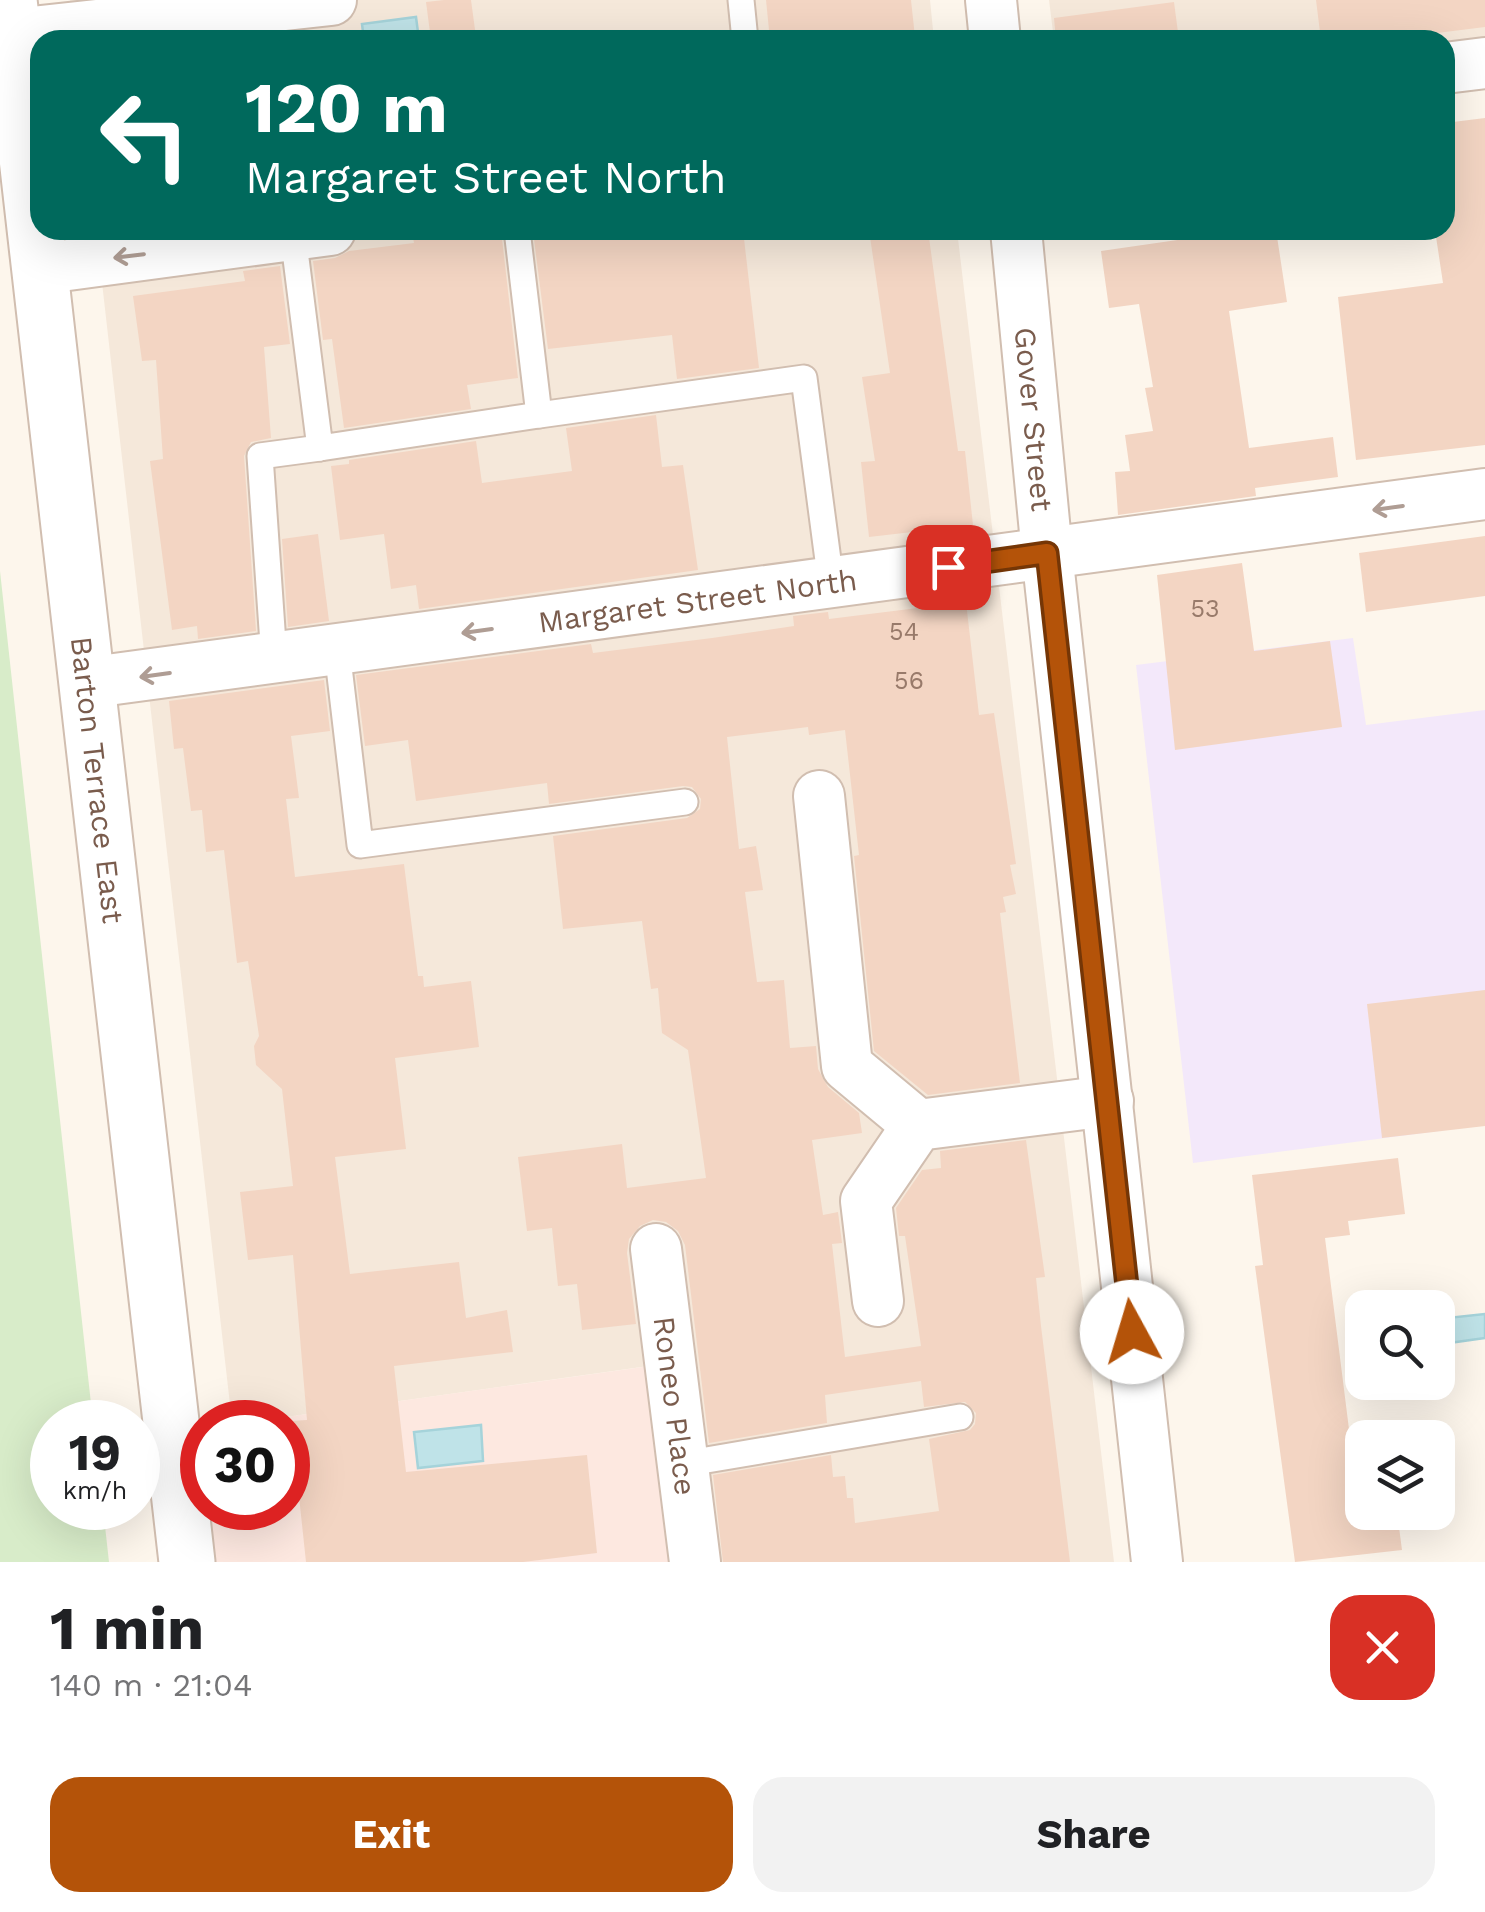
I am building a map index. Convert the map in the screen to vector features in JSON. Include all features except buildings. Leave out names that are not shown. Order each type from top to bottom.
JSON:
[{"type":"street","points":[[11,17],[331,0]]},
{"type":"street","points":[[991,0],[994,30]]},
{"type":"street","name":"Barton Terrace East","points":[[11,17],[30,194]]},
{"type":"street","points":[[1455,67],[1485,63]]},
{"type":"street","name":"Barton Terrace East","points":[[35,240],[186,1562]]},
{"type":"street","points":[[38,269],[252,240]]},
{"type":"street","name":"Gover Street","points":[[1017,240],[1047,553],[1157,1562]]},
{"type":"street","name":"Margaret Street North","points":[[86,684],[1485,494]]},
{"type":"street","points":[[819,796],[847,1066],[918,1125],[1108,1101]]},
{"type":"street","points":[[878,1301],[866,1201],[918,1125]]},
{"type":"street","name":"Roneo Place","points":[[656,1249],[695,1562]]},
{"type":"lane","points":[[741,0],[744,30]]},
{"type":"lane","points":[[311,240],[320,448]]},
{"type":"lane","points":[[518,240],[539,415]]},
{"type":"lane","points":[[274,658],[260,456],[804,378],[831,583]]},
{"type":"lane","points":[[336,650],[360,845],[685,802]]},
{"type":"lane","points":[[683,1464],[960,1418]]},
{"type":"shaded area","points":[[70,0],[930,0],[933,30],[74,30]]},
{"type":"shaded area","points":[[1049,0],[1485,0],[1485,45],[1455,49],[1455,30],[1053,30]]},
{"type":"shaded area","points":[[97,240],[958,240],[1114,1562],[695,1562],[670,1363],[310,1414],[310,1400],[229,1400]]},
{"type":"shaded area","points":[[1353,638],[1366,725],[1485,710],[1485,1125],[1193,1163],[1136,665]]},
{"type":"shaded area","points":[[671,1363],[695,1562],[187,1562],[183,1530],[310,1530],[310,1414]]},
{"type":"shaded area","points":[[180,1462],[180,1506],[175,1466]]},
{"type":"green space","points":[[0,571],[91,1400],[30,1400],[30,1530],[105,1530],[109,1562],[0,1562]]},
{"type":"water","points":[[416,17],[418,30],[363,30],[362,24]]},
{"type":"water","points":[[1485,1314],[1485,1338],[1455,1342],[1455,1317]]},
{"type":"water","points":[[481,1425],[483,1461],[418,1468],[414,1432]]},
{"type":"route","points":[[948,567],[1047,553],[1132,1332]]}]
